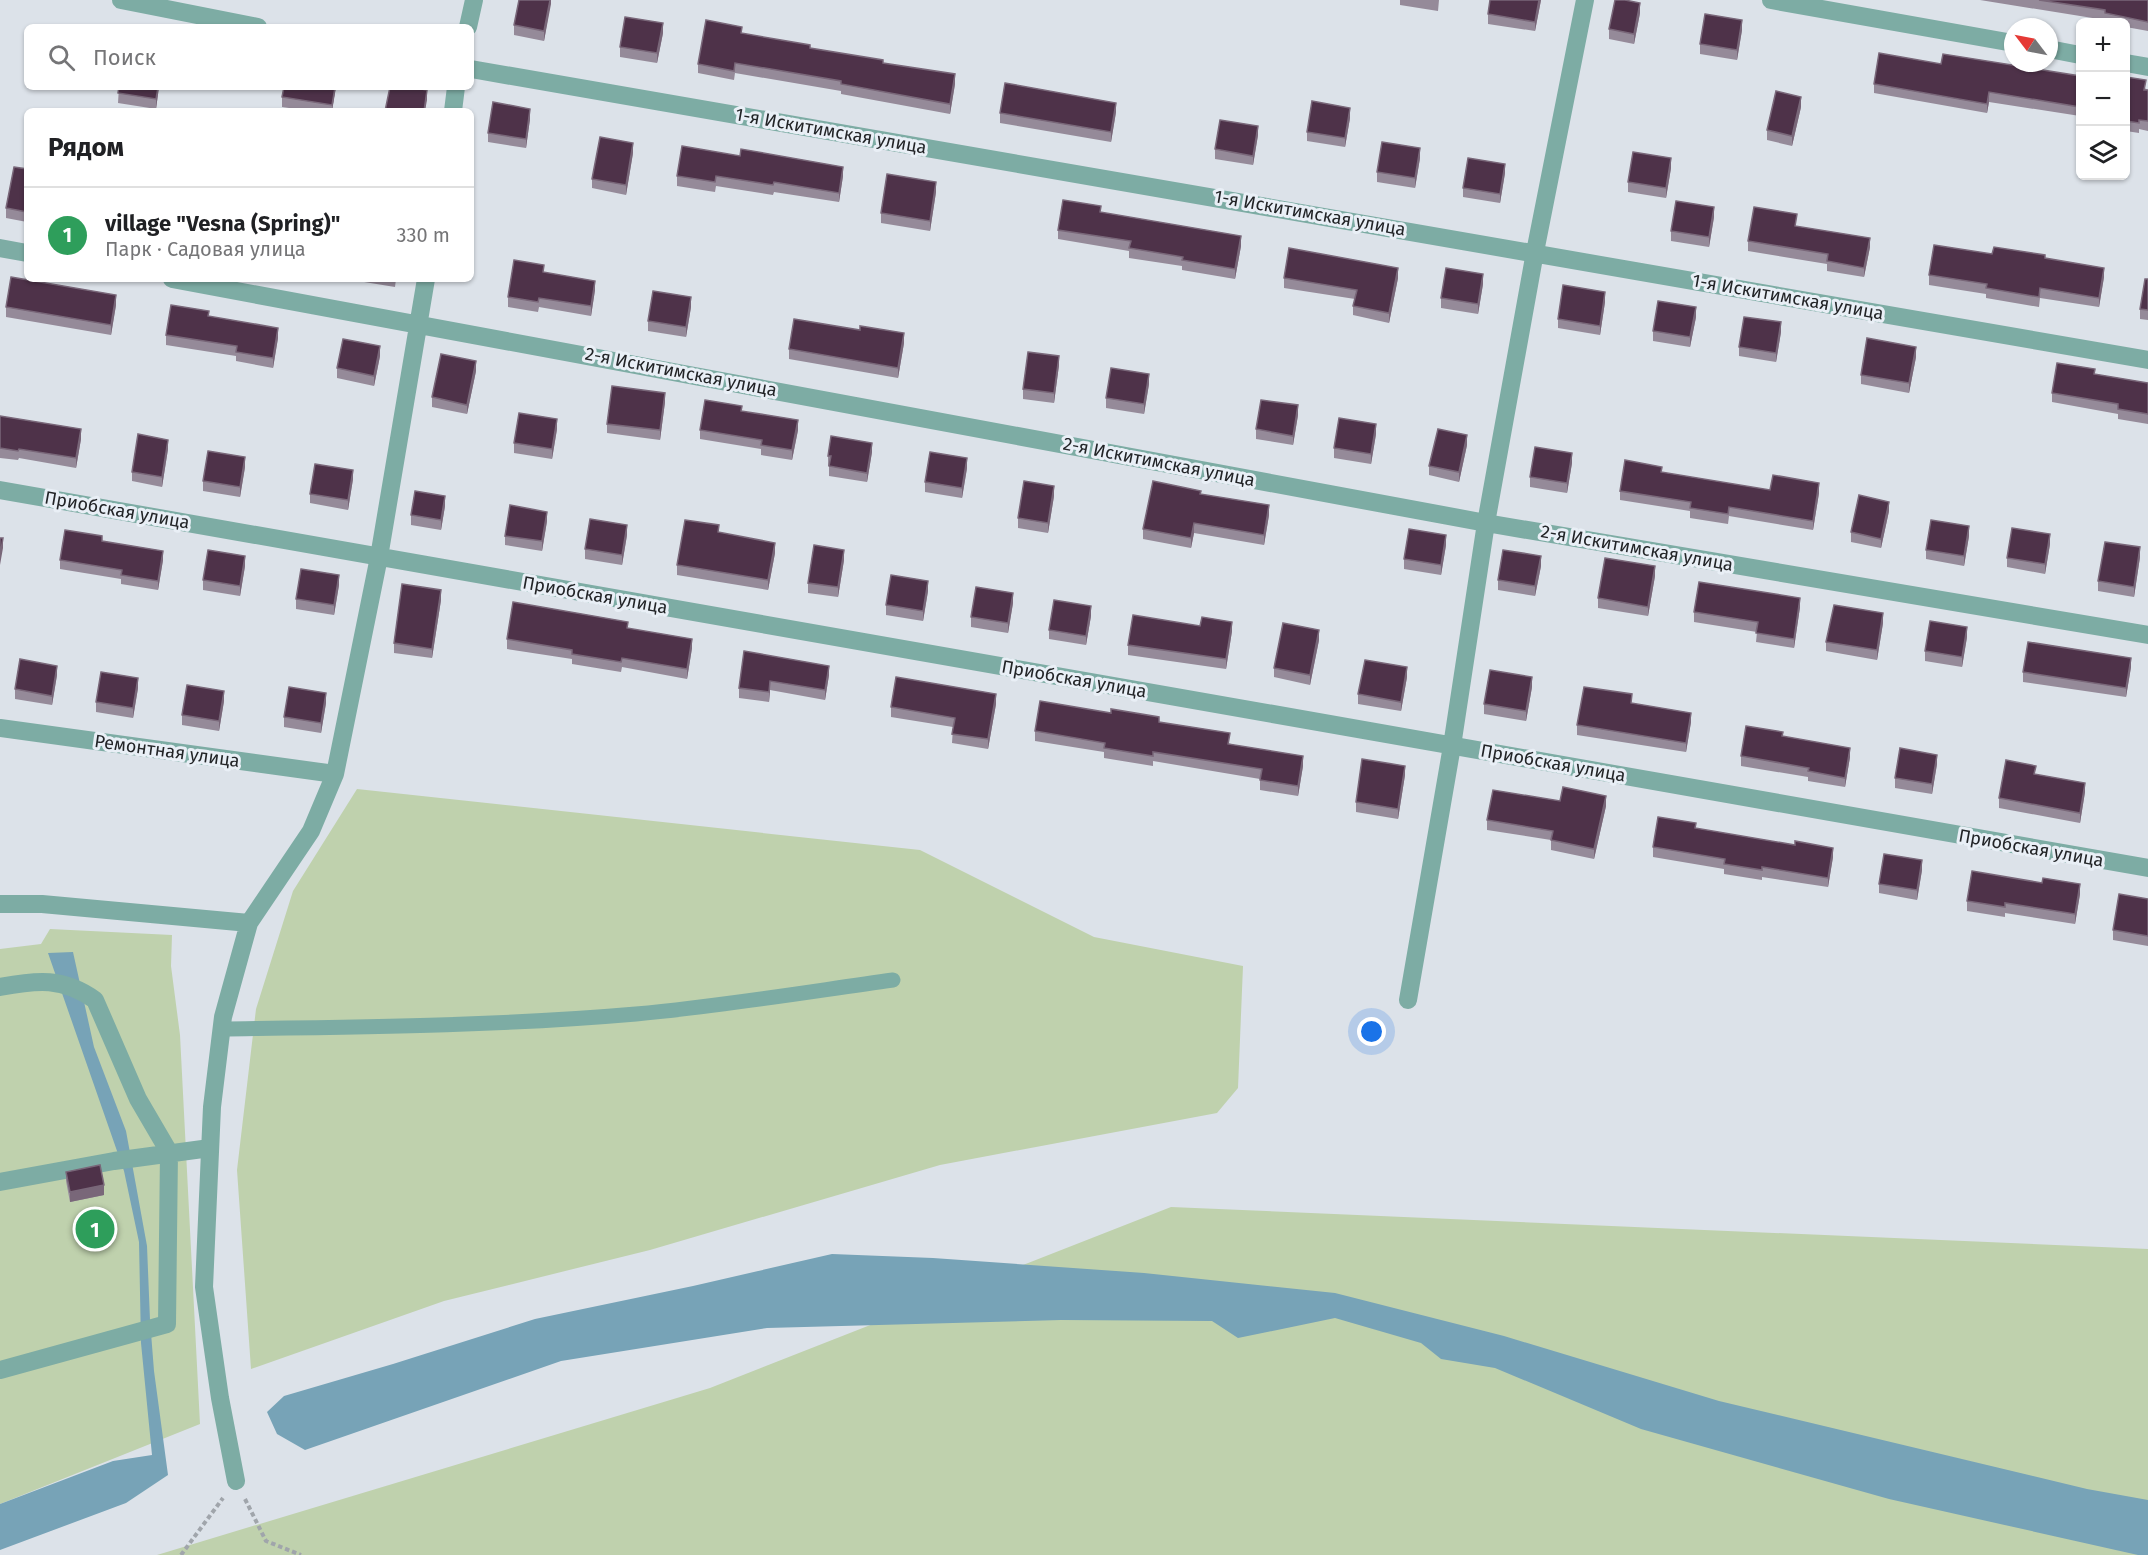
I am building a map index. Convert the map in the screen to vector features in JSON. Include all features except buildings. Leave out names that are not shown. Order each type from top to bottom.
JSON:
[{"type":"street","points":[[121,0],[243,24]]},
{"type":"street","points":[[469,24],[474,0]]},
{"type":"street","points":[[1408,1000],[1452,746],[1486,523],[1535,252],[1585,0]]},
{"type":"street","points":[[1771,0],[2004,41]]},
{"type":"street","points":[[2058,51],[2076,54]]},
{"type":"street","points":[[2130,64],[2148,67]]},
{"type":"street","name":"1-я Искитимская улица","points":[[474,70],[2148,360]]},
{"type":"street","points":[[453,108],[456,90]]},
{"type":"street","points":[[0,248],[24,252]]},
{"type":"street","name":"2-я Искитимская улица","points":[[188,282],[1486,523],[2148,634]]},
{"type":"street","points":[[236,1481],[220,1398],[204,1287],[212,1107],[223,1017],[249,923],[311,831],[335,774],[379,557],[426,282]]},
{"type":"street","name":"Приобская улица","points":[[0,490],[2148,868]]},
{"type":"street","name":"Ремонтная улица","points":[[0,728],[335,774]]},
{"type":"street","points":[[0,904],[42,904],[249,923]]},
{"type":"street","points":[[0,987],[56,982],[82,990],[95,1000],[129,1080],[169,1152],[167,1324],[0,1370]]},
{"type":"street","points":[[0,1182],[169,1152],[210,1148]]},
{"type":"lane","points":[[222,1029],[419,1026],[636,1014],[750,1001],[893,980]]},
{"type":"path","points":[[181,1555],[236,1481],[266,1541],[301,1555]]},
{"type":"green space","points":[[357,789],[920,850],[1094,937],[1243,966],[1238,1088],[1217,1113],[940,1165],[650,1250],[444,1301],[251,1369],[237,1170],[256,1009],[293,891]]},
{"type":"green space","points":[[50,929],[172,935],[171,966],[180,1035],[200,1424],[0,1504],[0,949],[41,944]]},
{"type":"green space","points":[[1171,1207],[2148,1249],[2148,1555],[157,1555],[710,1388]]},
{"type":"water","points":[[73,952],[94,1047],[126,1131],[147,1246],[154,1371],[168,1475],[126,1503],[0,1550],[0,1504],[113,1461],[152,1455],[141,1343],[139,1242],[124,1171],[48,953]]},
{"type":"water","points":[[832,1254],[933,1258],[1144,1273],[1335,1293],[1504,1336],[1719,1401],[2087,1489],[2148,1500],[2148,1555],[2138,1555],[1889,1499],[1641,1429],[1495,1368],[1441,1359],[1421,1343],[1335,1318],[1238,1338],[1212,1321],[1061,1320],[767,1328],[561,1361],[305,1450],[277,1434],[267,1412],[284,1396],[535,1319]]},
{"type":"place","name":"village \"Vesna (Spring)\"","points":[[95,1229]]}]
